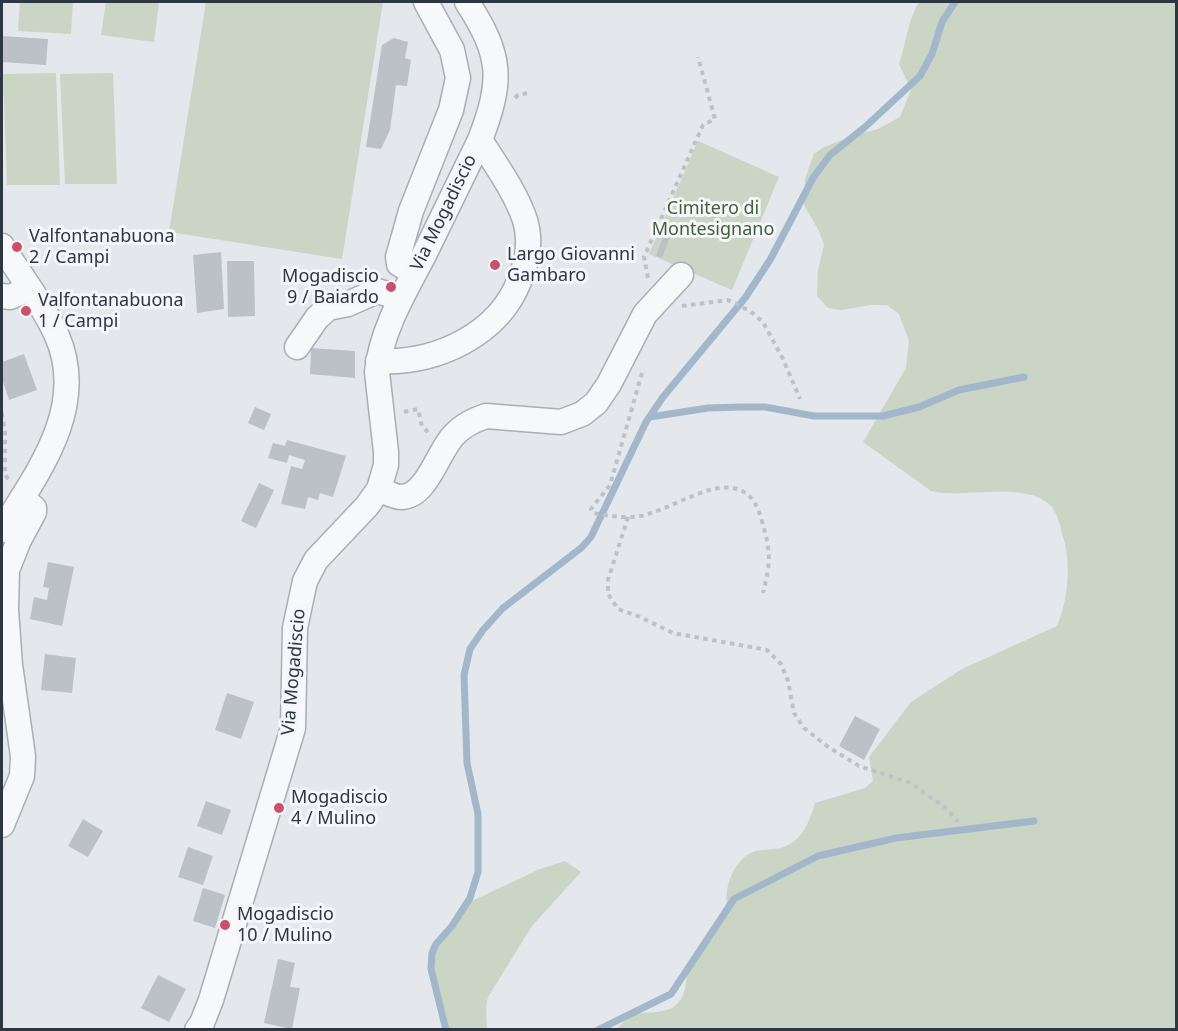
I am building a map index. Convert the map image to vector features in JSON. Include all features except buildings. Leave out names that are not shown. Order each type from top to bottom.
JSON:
[{"type":"street","points":[[414,273],[399,264],[398,257],[411,211],[451,110],[458,78],[452,50],[426,2]]},
{"type":"street","name":"Via Mogadiscio","points":[[197,1029],[202,1023],[211,1000],[293,728],[295,628],[304,581],[316,560],[367,506],[379,489],[386,465],[378,392],[378,361],[384,339],[401,298],[480,140],[490,114],[496,89],[495,66],[483,27],[467,2]]},
{"type":"street","points":[[378,361],[417,359],[450,349],[477,334],[498,316],[515,292],[524,269],[528,248],[525,221],[505,179],[480,140]]},
{"type":"street","points":[[2,246],[57,337],[68,380],[66,400],[57,435],[2,530]]},
{"type":"street","points":[[379,489],[399,497],[414,493],[428,477],[453,436],[474,420],[486,416],[561,422],[582,414],[596,403],[609,384],[645,314],[681,275]]},
{"type":"street","points":[[2,296],[10,297],[29,289]]},
{"type":"street","points":[[297,347],[317,318],[328,308],[348,303],[377,291],[401,298]]},
{"type":"street","points":[[2,825],[22,776],[23,756],[10,665],[6,610],[7,570],[34,512],[34,508],[22,498]]},
{"type":"path","points":[[698,57],[715,119],[703,124],[644,257],[648,278],[663,294],[682,306],[728,300],[750,311],[763,322],[783,359],[800,399]]},
{"type":"path","points":[[642,373],[610,485],[591,509],[593,513],[628,517],[646,515],[720,487],[737,488],[753,498],[770,550],[770,565],[764,593]]},
{"type":"path","points":[[2,413],[5,432],[5,475],[22,498]]},
{"type":"path","points":[[628,517],[608,580],[608,594],[618,609],[673,633],[767,650],[781,664],[788,681],[794,713],[804,728],[859,766],[911,783],[947,808],[958,822]]},
{"type":"green space","points":[[20,2],[73,2],[71,34],[18,31]]},
{"type":"green space","points":[[106,2],[159,2],[154,42],[101,35]]},
{"type":"green space","points":[[206,2],[383,2],[342,259],[169,232]]},
{"type":"green space","points":[[919,2],[1176,2],[1176,1029],[616,1029],[636,1014],[667,1010],[677,1004],[685,990],[690,963],[727,904],[727,888],[737,865],[756,851],[777,849],[791,844],[808,823],[815,803],[865,788],[873,781],[869,757],[911,702],[962,669],[1057,626],[1061,616],[1068,572],[1066,550],[1056,514],[1051,506],[1040,498],[1011,492],[944,493],[931,491],[863,442],[906,368],[909,341],[899,314],[887,305],[870,305],[842,310],[828,308],[817,296],[818,270],[824,245],[804,205],[805,179],[814,154],[824,147],[878,129],[900,117],[911,90],[899,64],[910,24]]},
{"type":"green space","points":[[56,73],[60,185],[7,185],[3,74]]},
{"type":"green space","points":[[113,73],[117,184],[65,184],[60,74]]},
{"type":"green space","name":"Cimitero di Montesignano","points":[[698,141],[779,177],[732,290],[649,254]]},
{"type":"green space","points":[[565,861],[581,872],[532,926],[488,997],[487,1029],[444,1029],[432,965],[435,945],[456,916],[472,901],[540,869]]},
{"type":"waterway","points":[[446,1030],[431,969],[432,953],[436,944],[452,926],[470,898],[478,872],[478,814],[467,763],[464,675],[470,649],[503,608],[581,548],[591,537],[646,422],[663,397],[745,298],[770,260],[813,178],[830,155],[865,127],[920,76],[932,54],[942,22],[955,2]]},
{"type":"waterway","points":[[650,417],[708,408],[740,407],[765,407],[814,416],[883,416],[919,407],[959,390],[1024,377]]},
{"type":"waterway","points":[[598,1030],[671,994],[734,899],[818,856],[896,838],[1034,821]]},
{"type":"place","name":"Valfontanabuona 2 / Campi","points":[[17,247]]},
{"type":"place","name":"Largo Giovanni Gambaro","points":[[495,265]]},
{"type":"place","name":"Mogadiscio 9 / Baiardo","points":[[391,287]]},
{"type":"place","name":"Valfontanabuona 1 / Campi","points":[[26,311]]},
{"type":"place","name":"Mogadiscio 4 / Mulino","points":[[279,808]]},
{"type":"place","name":"Mogadiscio 10 / Mulino","points":[[225,925]]}]
